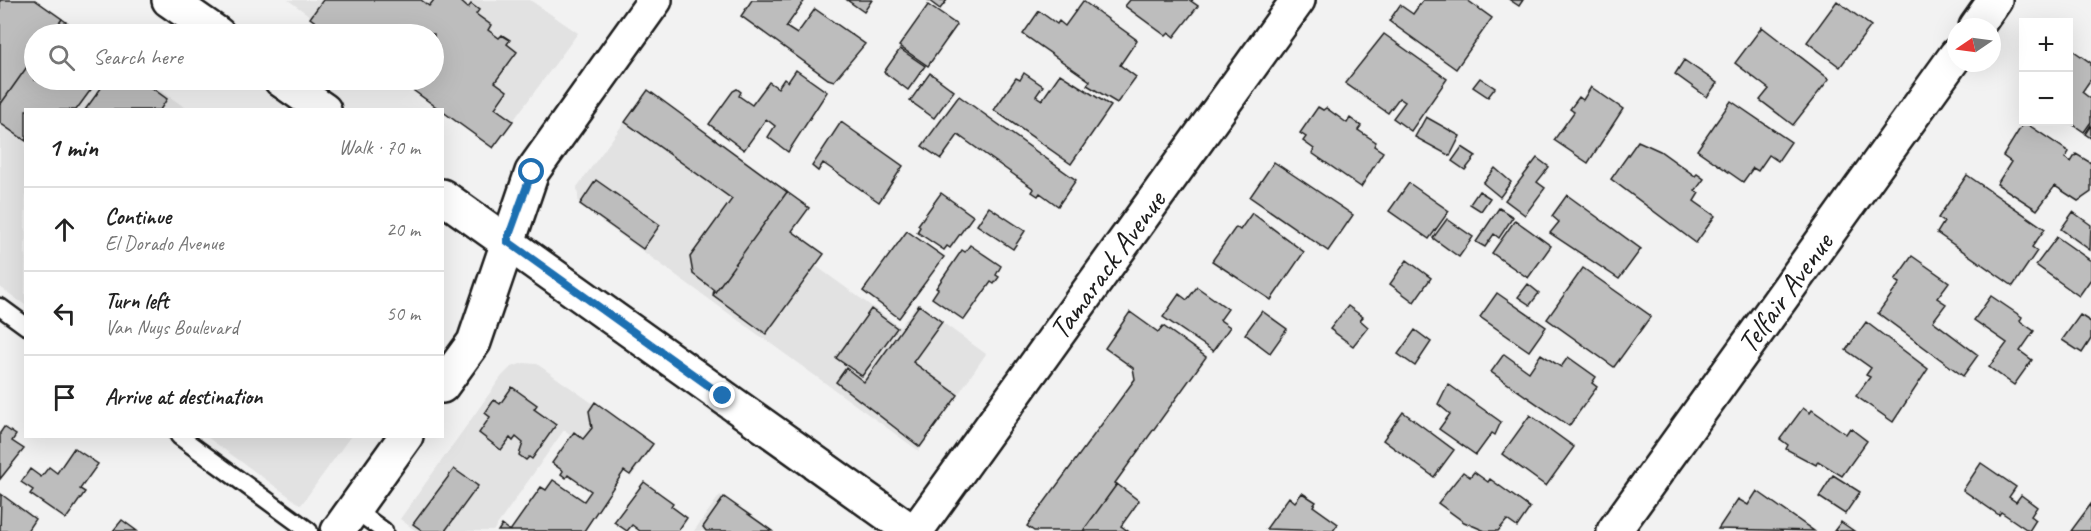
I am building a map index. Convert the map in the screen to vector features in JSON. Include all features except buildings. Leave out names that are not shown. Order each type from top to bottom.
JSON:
[{"type":"street","points":[[169,0],[204,24]]},
{"type":"street","points":[[444,383],[474,342],[532,172],[655,0]]},
{"type":"street","name":"Tamarack Avenue","points":[[916,531],[1298,0]]},
{"type":"street","points":[[1982,18],[1995,0]]},
{"type":"street","name":"Telfair Avenue","points":[[1614,531],[1947,68]]},
{"type":"street","points":[[296,90],[321,108]]},
{"type":"street","points":[[444,197],[911,531]]},
{"type":"street","points":[[346,520],[405,438]]},
{"type":"lane","points":[[0,307],[24,325]]},
{"type":"lane","points":[[182,438],[309,531]]},
{"type":"lane","points":[[346,520],[384,531]]},
{"type":"shaded area","points":[[0,0],[36,0],[69,24],[24,24],[24,90],[160,90],[186,108],[24,108],[24,304],[0,287]]},
{"type":"shaded area","points":[[288,0],[530,0],[578,33],[493,148],[444,113],[444,108],[437,108],[412,90],[444,90],[444,24],[321,24]]},
{"type":"shaded area","points":[[648,90],[809,208],[792,231],[824,254],[816,266],[900,327],[917,304],[986,354],[919,451],[579,205],[577,187]]},
{"type":"shaded area","points":[[524,363],[537,364],[653,446],[631,477],[564,430],[493,531],[416,531],[400,519],[502,376],[511,367]]},
{"type":"shaded area","points":[[208,438],[349,438],[301,505]]},
{"type":"shaded area","points":[[720,495],[772,531],[694,531]]},
{"type":"route","points":[[532,172],[507,241],[723,396]]}]
